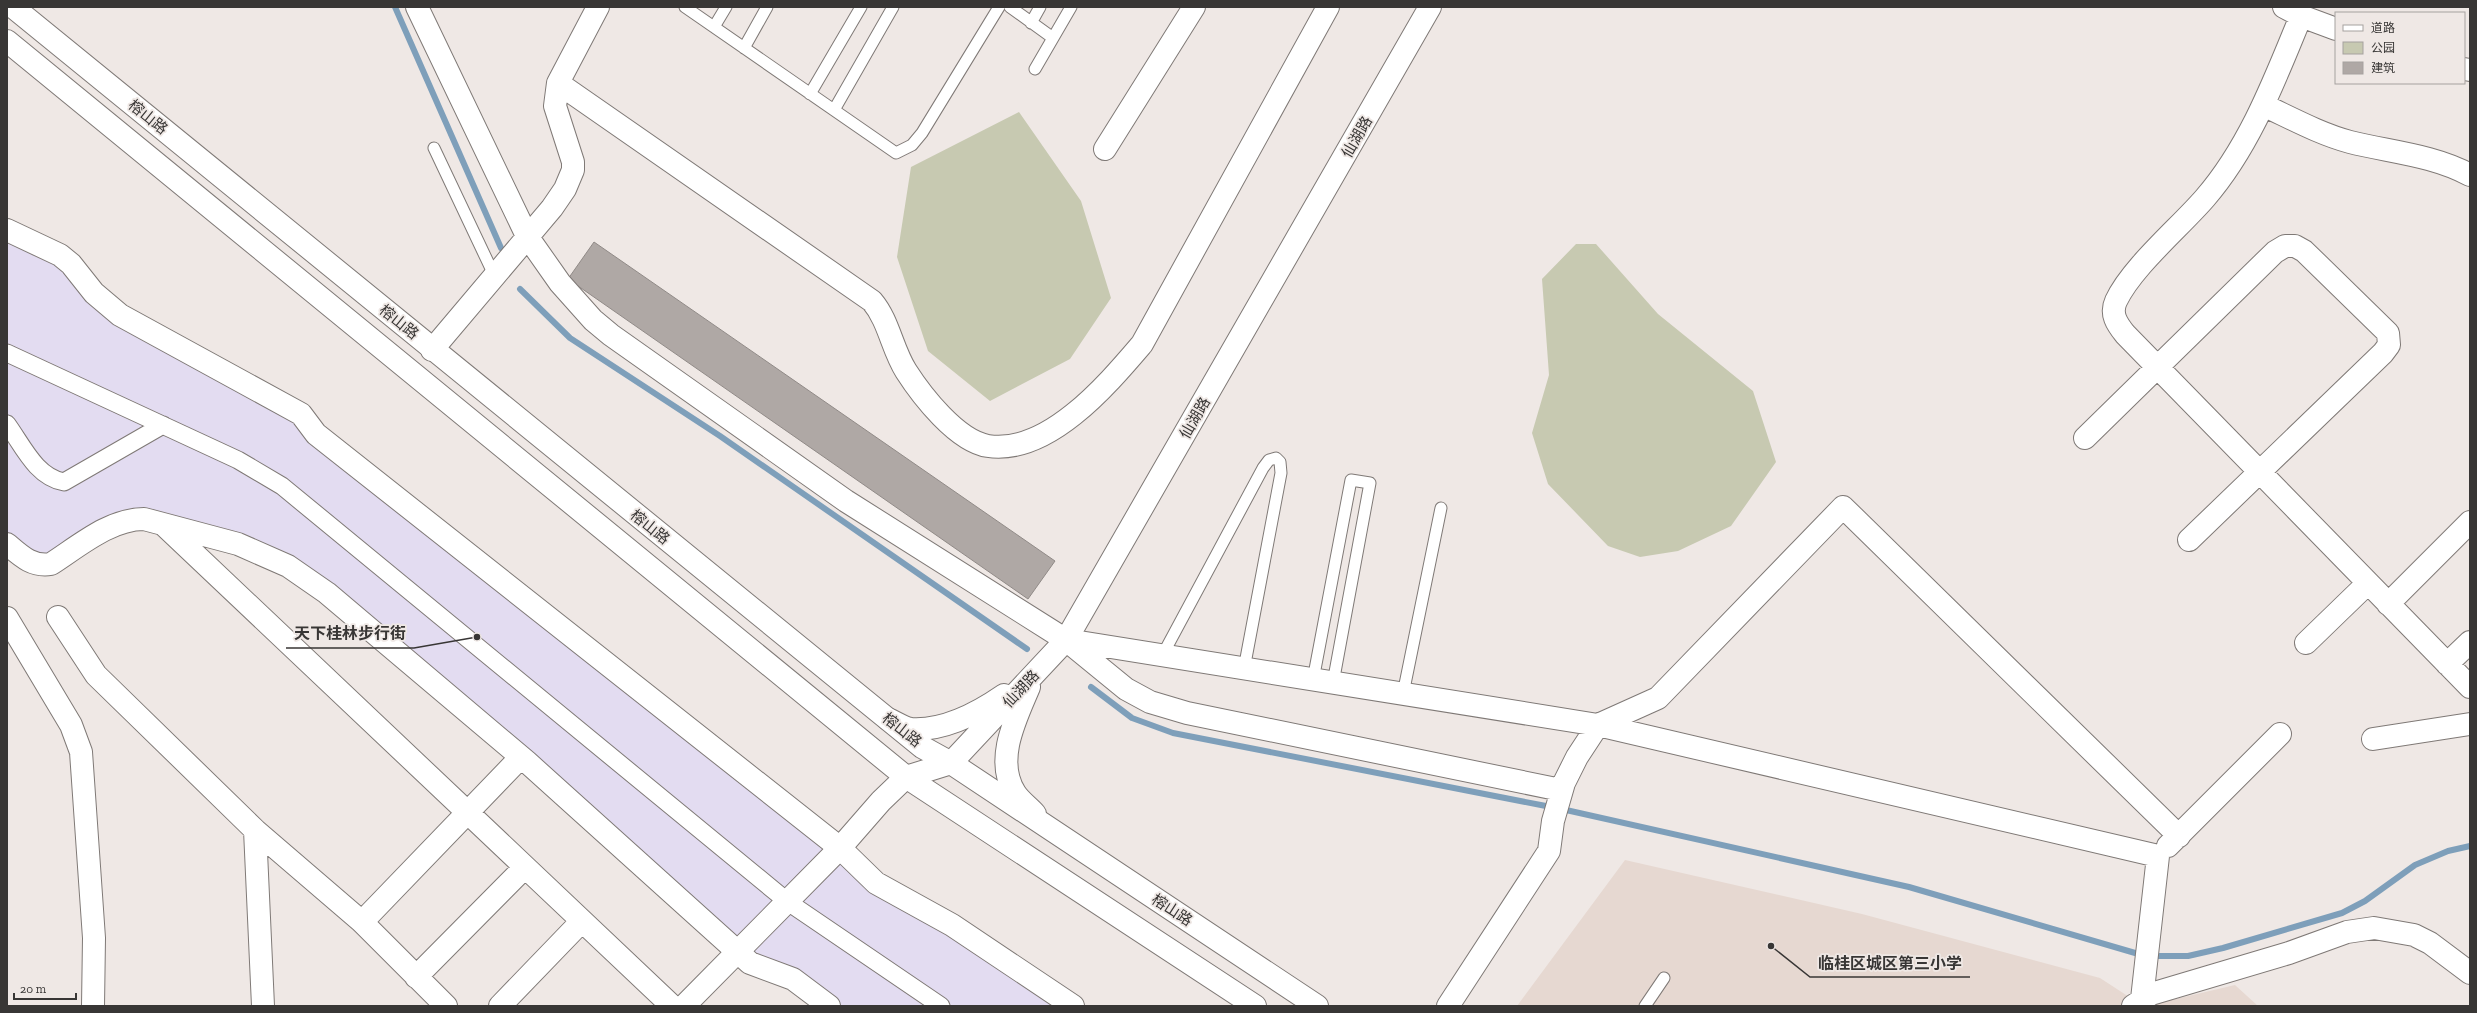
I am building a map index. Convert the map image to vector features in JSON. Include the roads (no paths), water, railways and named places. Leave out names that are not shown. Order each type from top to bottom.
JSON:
[{"type":"street","name":"榕山路","points":[[12,7],[922,747],[951,763],[1318,1006]]},
{"type":"street","points":[[417,7],[527,236],[560,283],[593,320],[610,335],[846,501],[1066,640],[1126,689],[1150,702],[1166,707],[1561,790]]},
{"type":"street","points":[[432,350],[495,277],[565,189],[573,170],[572,152],[557,119],[555,106],[558,83],[598,7]]},
{"type":"street","points":[[1105,149],[1194,7]]},
{"type":"street","points":[[558,83],[872,301],[880,310],[894,348],[906,372],[924,397],[943,417],[970,438],[987,446],[1009,446],[1036,438],[1064,422],[1110,381],[1142,344],[1328,7]]},
{"type":"street","name":"仙湖路","points":[[906,777],[951,763],[1066,640],[1430,7]]},
{"type":"street","points":[[2335,29],[2293,12],[2263,105],[2249,133],[2206,198],[2129,282],[2116,302],[2114,318],[2118,326],[2156,366],[2470,688]]},
{"type":"street","name":"榕山路","points":[[7,41],[906,777],[1255,1006]]},
{"type":"street","points":[[2263,105],[2328,135],[2350,142],[2441,163],[2470,175]]},
{"type":"street","points":[[7,230],[60,255],[71,264],[94,293],[120,315],[302,414],[316,434],[840,848],[876,883],[952,925],[1073,1006]]},
{"type":"street","points":[[2085,438],[2156,366],[2275,252],[2290,245],[2300,247],[2388,333],[2389,345],[2383,353],[2189,540]]},
{"type":"street","points":[[7,353],[238,460],[282,486],[788,902],[941,1006]]},
{"type":"street","points":[[7,424],[39,470],[47,477],[64,482],[163,425]]},
{"type":"street","points":[[1448,1006],[1549,850],[1553,821],[1561,790],[1577,757],[1598,725],[1658,698],[1843,507],[2179,836]]},
{"type":"street","points":[[7,544],[24,559],[43,565],[51,564],[105,530],[129,519],[144,519],[238,544],[288,566],[327,593],[521,757],[750,963],[793,979],[829,1006]]},
{"type":"street","points":[[2388,604],[2470,522]]},
{"type":"street","points":[[162,524],[526,867],[581,922],[672,1006]]},
{"type":"street","points":[[2306,643],[2368,583]]},
{"type":"street","points":[[58,617],[96,675],[255,830],[362,922],[446,1006]]},
{"type":"street","points":[[7,618],[71,725],[80,752],[94,938],[94,1006]]},
{"type":"street","points":[[1066,640],[1598,725],[2158,856]]},
{"type":"street","points":[[2447,664],[2470,642]]},
{"type":"street","points":[[888,719],[911,729],[946,724],[985,708],[1035,674]]},
{"type":"street","points":[[1035,674],[1008,738],[1008,772],[1015,793],[1048,828]]},
{"type":"street","points":[[2373,739],[2470,724]]},
{"type":"street","points":[[2137,1002],[2147,956],[2158,856],[2280,734]]},
{"type":"street","points":[[881,756],[884,778],[881,801]]},
{"type":"street","points":[[362,922],[521,757]]},
{"type":"street","points":[[684,1006],[788,902],[840,848],[881,801],[906,777]]},
{"type":"street","points":[[881,801],[910,794],[942,801]]},
{"type":"street","points":[[255,830],[263,1006]]},
{"type":"street","points":[[416,977],[526,867]]},
{"type":"street","points":[[500,1006],[581,922]]},
{"type":"street","points":[[2137,1002],[2151,994],[2289,953],[2360,929],[2381,929],[2414,935],[2430,944],[2470,973]]},
{"type":"lane","points":[[685,7],[896,153],[908,148],[922,133],[999,7]]},
{"type":"lane","points":[[714,28],[726,7]]},
{"type":"lane","points":[[744,48],[767,7]]},
{"type":"lane","points":[[810,94],[861,7]]},
{"type":"lane","points":[[834,110],[892,7]]},
{"type":"lane","points":[[1010,7],[1053,38]]},
{"type":"lane","points":[[1031,23],[1040,7]]},
{"type":"lane","points":[[1035,69],[1071,7]]},
{"type":"lane","points":[[434,148],[495,277]]},
{"type":"lane","points":[[1162,656],[1263,468],[1269,460],[1276,458],[1280,462],[1281,473],[1244,669]]},
{"type":"lane","points":[[1351,480],[1370,482],[1323,681],[1351,480]]},
{"type":"lane","points":[[1403,694],[1441,508]]},
{"type":"lane","points":[[1644,1006],[1664,978]]},
{"type":"waterway","points":[[395,7],[501,248]]},
{"type":"waterway","points":[[520,289],[570,338],[720,436],[1027,649]]},
{"type":"waterway","points":[[1091,687],[1132,718],[1173,733],[1546,806]]},
{"type":"waterway","points":[[1566,810],[1909,887],[2142,955]]},
{"type":"waterway","points":[[2151,956],[2188,956],[2223,948],[2342,913],[2365,901],[2415,865],[2448,851],[2470,846]]},
{"type":"place","name":"天下桂林步行街","points":[[477,637]]},
{"type":"place","name":"临桂区城区第三小学","points":[[1771,946]]}]
